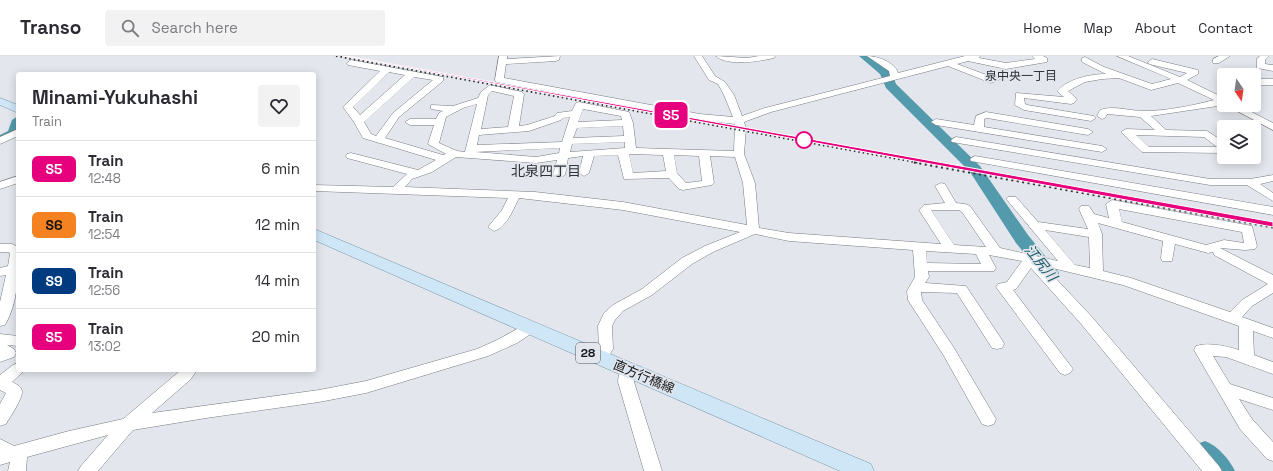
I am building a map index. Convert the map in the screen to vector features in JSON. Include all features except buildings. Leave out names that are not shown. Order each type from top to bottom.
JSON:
[{"type":"main road","points":[[0,102],[16,108]]},
{"type":"main road","name":"直方行橋線","points":[[316,235],[863,471]]},
{"type":"street","points":[[556,56],[556,58],[503,59],[499,80],[700,117],[739,121],[768,110],[972,57],[1006,66],[1044,60],[1036,56]]},
{"type":"street","points":[[698,56],[712,78],[721,82],[729,95],[739,121],[739,154],[749,183],[752,204],[753,231]]},
{"type":"street","points":[[720,56],[749,61],[771,56]]},
{"type":"street","points":[[871,56],[893,70],[895,77]]},
{"type":"street","points":[[1004,56],[1016,64]]},
{"type":"street","points":[[1121,56],[1178,79],[1217,98]]},
{"type":"street","points":[[1085,60],[1118,76],[1151,87],[1193,75],[1195,72],[1135,56]]},
{"type":"street","points":[[1265,56],[1261,59],[1260,68],[1273,68]]},
{"type":"street","points":[[1216,61],[1229,57]]},
{"type":"street","points":[[351,63],[440,79],[396,115],[379,139]]},
{"type":"street","points":[[948,63],[991,80],[1000,78]]},
{"type":"street","points":[[386,70],[348,107],[359,121],[367,136],[444,159]]},
{"type":"street","points":[[359,121],[412,74]]},
{"type":"street","points":[[1118,76],[1094,76],[1076,82],[1062,92],[1072,99],[1066,100],[1019,95],[1020,105],[1024,107],[1078,116],[1097,117],[1106,111],[1143,114],[1178,110],[1217,102]]},
{"type":"street","points":[[1261,82],[1273,82]]},
{"type":"street","points":[[470,152],[482,100],[484,94],[490,88],[519,94],[512,130]]},
{"type":"street","points":[[455,154],[433,144],[442,115],[460,106],[482,100]]},
{"type":"street","points":[[1066,100],[1115,167],[1120,184]]},
{"type":"street","points":[[559,175],[579,105],[626,114],[630,139],[627,151],[628,177],[672,174]]},
{"type":"street","points":[[434,107],[454,109]]},
{"type":"street","points":[[1245,112],[1270,124]]},
{"type":"street","points":[[475,132],[529,128],[558,118],[560,115],[576,114]]},
{"type":"street","points":[[1143,114],[1162,131]]},
{"type":"street","points":[[979,129],[979,118],[986,115],[1088,132]]},
{"type":"street","points":[[986,169],[934,120],[979,129],[1102,149]]},
{"type":"street","points":[[410,122],[440,122]]},
{"type":"street","points":[[573,125],[628,123]]},
{"type":"street","points":[[1217,142],[1207,134],[1162,131],[1126,132],[1146,150],[1217,148]]},
{"type":"street","points":[[0,141],[16,133]]},
{"type":"street","points":[[396,191],[408,177],[435,166],[444,159],[455,154],[470,152],[536,160],[566,147],[630,139]]},
{"type":"street","points":[[956,140],[1210,182],[1250,182],[1273,178]]},
{"type":"street","points":[[566,147],[589,153],[668,151],[739,154]]},
{"type":"street","points":[[668,151],[672,174],[683,187],[708,183],[704,153]]},
{"type":"street","points":[[584,172],[589,153]]},
{"type":"street","points":[[351,156],[417,173]]},
{"type":"street","points":[[975,159],[1273,211]]},
{"type":"street","points":[[0,186],[16,180]]},
{"type":"street","points":[[1210,182],[1240,206]]},
{"type":"street","points":[[1250,182],[1273,198]]},
{"type":"street","points":[[941,186],[953,207]]},
{"type":"street","points":[[316,188],[515,194],[624,206],[789,237],[919,247],[996,251],[1096,273],[1161,292],[1239,322],[1273,333]]},
{"type":"street","points":[[494,227],[507,211],[515,194]]},
{"type":"street","points":[[1012,199],[1070,267]]},
{"type":"street","points":[[1096,273],[1096,234],[1088,213],[1116,224],[1208,249],[1214,244],[1222,243],[1244,248],[1251,246],[1248,229],[1112,204],[1116,224]]},
{"type":"street","points":[[950,249],[925,210],[928,207],[961,206],[966,209],[996,251]]},
{"type":"street","points":[[1034,225],[1096,234]]},
{"type":"street","points":[[600,358],[606,349],[605,326],[609,317],[618,308],[647,292],[687,261],[709,249],[753,231]]},
{"type":"street","points":[[1167,258],[1169,239]]},
{"type":"street","points":[[919,247],[922,277],[914,291],[915,300],[949,352],[988,419]]},
{"type":"street","points":[[0,248],[15,250],[16,252]]},
{"type":"street","points":[[922,267],[989,268],[981,250]]},
{"type":"street","points":[[1218,252],[1273,281]]},
{"type":"street","points":[[1030,258],[1012,286],[1003,287],[1065,369]]},
{"type":"street","points":[[1030,258],[1087,321],[1213,471]]},
{"type":"street","points":[[0,272],[16,267]]},
{"type":"street","points":[[1,315],[16,267]]},
{"type":"street","points":[[917,286],[961,289],[997,344]]},
{"type":"street","points":[[1246,358],[1239,322],[1247,303],[1273,287]]},
{"type":"street","points":[[4,453],[128,424],[229,407],[294,400],[350,390],[435,368],[498,347],[519,337],[530,328]]},
{"type":"street","points":[[0,339],[16,341]]},
{"type":"street","points":[[0,348],[8,353],[0,356]]},
{"type":"street","points":[[1273,368],[1227,352],[1201,350],[1246,424],[1266,442],[1273,454]]},
{"type":"street","points":[[0,419],[14,396],[14,390],[3,385],[3,382],[6,377],[16,370]]},
{"type":"street","points":[[630,370],[626,376],[626,382],[653,471]]},
{"type":"street","points":[[87,471],[128,424],[185,376],[188,372]]},
{"type":"street","points":[[1224,388],[1273,404]]},
{"type":"street","points":[[4,453],[19,459],[17,471]]},
{"type":"waterway","name":"江尻川","points":[[864,56],[884,71],[890,85],[975,169],[1022,239],[1050,273]]},
{"type":"waterway","points":[[0,140],[14,133],[16,126]]},
{"type":"waterway","name":"江尻川","points":[[1205,451],[1223,471]]},
{"type":"railway","points":[[336,56],[920,163]]},
{"type":"railway","points":[[914,162],[1273,227]]},
{"type":"train","name":"S5","points":[[347,56],[1273,225]]},
{"type":"district","name":"泉中央一丁目","points":[[1021,76]]},
{"type":"district","name":"北泉四丁目","points":[[546,171]]}]
